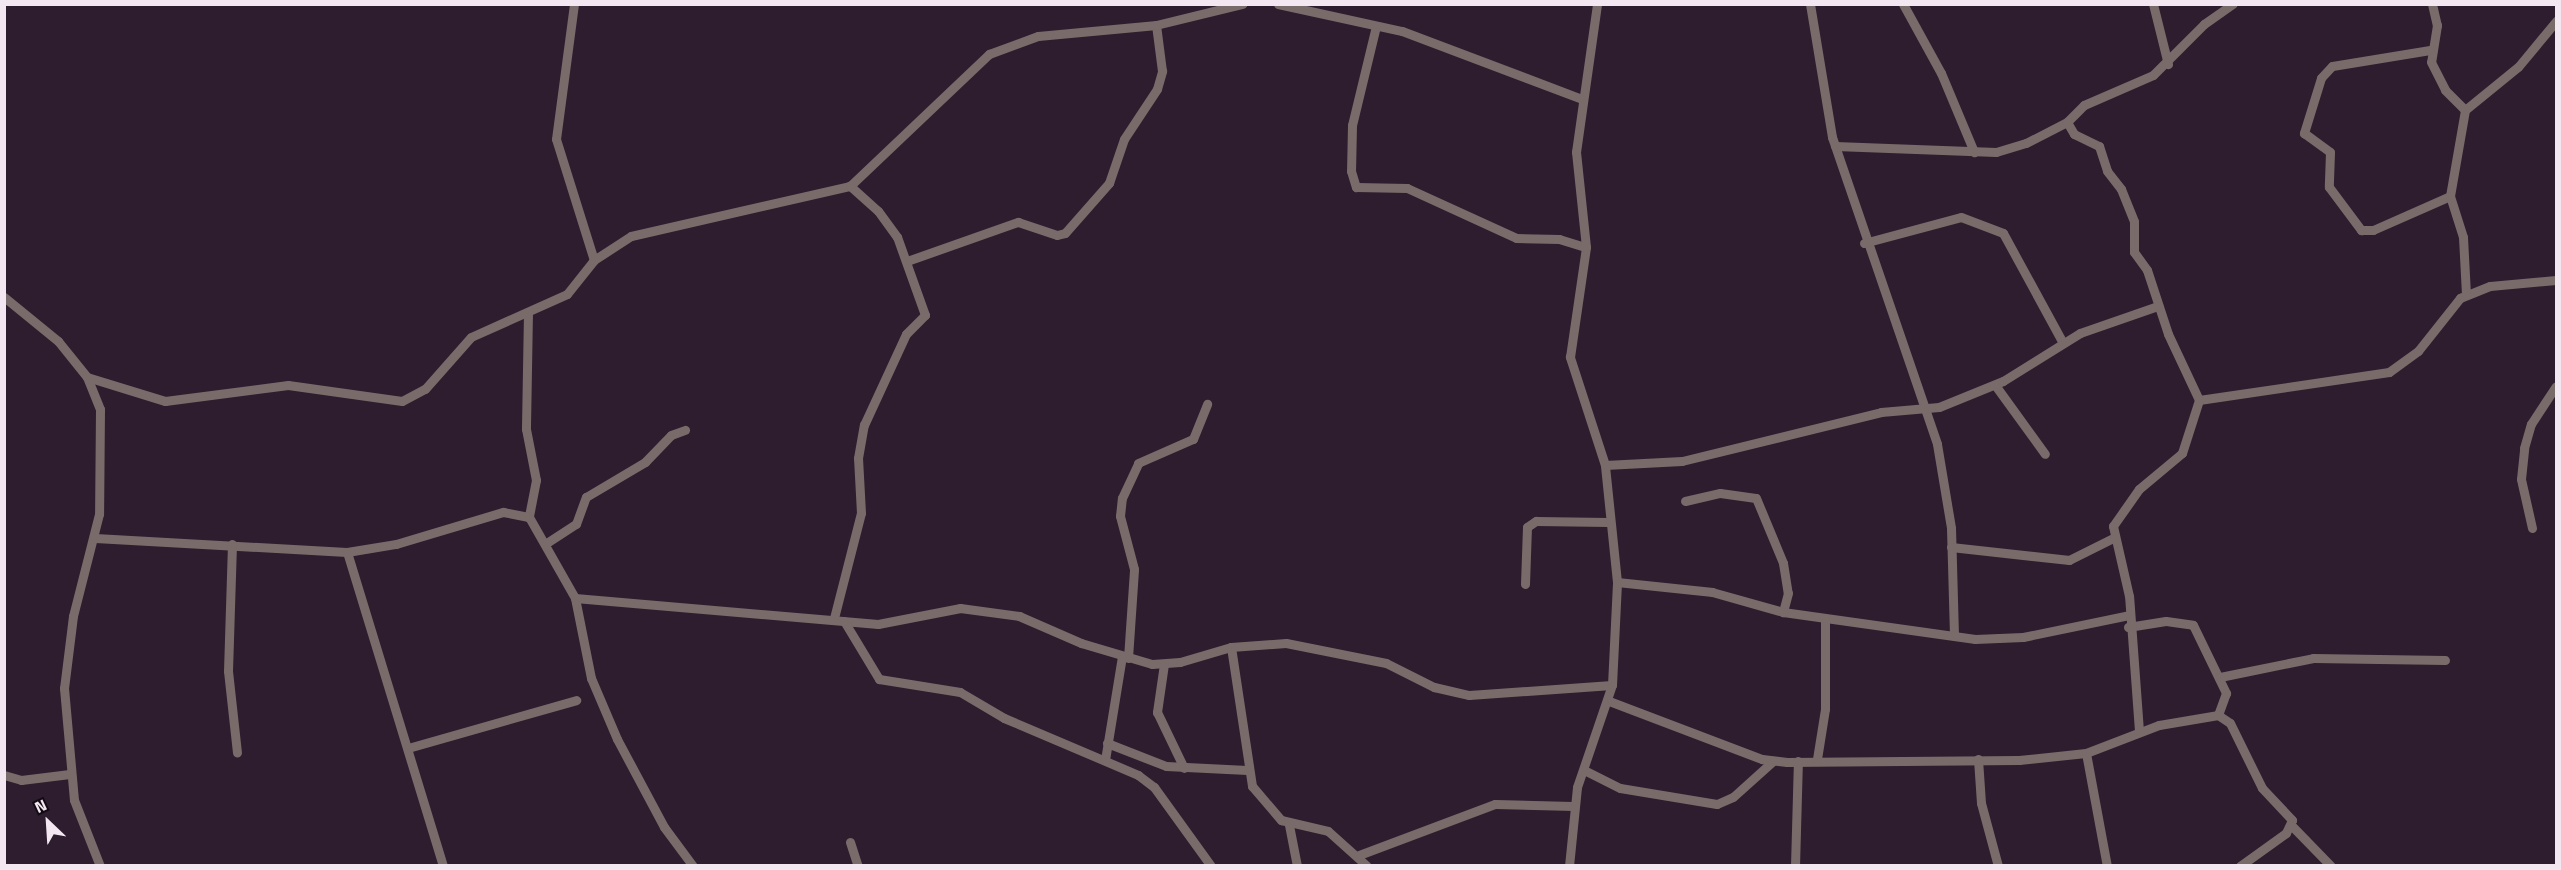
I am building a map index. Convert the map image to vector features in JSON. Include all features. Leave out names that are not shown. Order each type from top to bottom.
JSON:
[{"type":"street","points":[[574,4],[556,139],[594,260]]},
{"type":"street","points":[[87,377],[165,401],[288,385],[402,401],[425,389],[471,337],[567,294],[594,260],[631,236],[849,186],[989,54],[1038,36],[1156,25],[1217,7],[1242,4]]},
{"type":"street","points":[[1278,4],[1425,38],[1582,99]]},
{"type":"street","points":[[1569,866],[1573,806],[1609,701],[1612,685],[1617,582],[1608,522],[1605,465],[1570,357],[1586,247],[1576,174],[1582,99],[1597,4]]},
{"type":"street","points":[[1810,4],[1835,146],[1864,243],[1927,409],[1951,547],[1954,633]]},
{"type":"street","points":[[1903,4],[1941,73],[1974,152]]},
{"type":"street","points":[[2153,4],[2168,64]]},
{"type":"street","points":[[1835,146],[1974,152],[2008,149],[2067,122],[2084,105],[2168,64],[2204,24],[2233,4]]},
{"type":"street","points":[[2432,4],[2437,25],[2430,50],[2436,74],[2464,110],[2458,175],[2450,196],[2463,237],[2466,295]]},
{"type":"street","points":[[2464,110],[2518,67],[2556,21]]},
{"type":"street","points":[[907,261],[1018,222],[1057,236],[1065,233],[1109,183],[1124,139],[1157,89],[1162,71],[1156,25]]},
{"type":"street","points":[[1376,26],[1352,125],[1351,171],[1356,187],[1407,188],[1516,238],[1559,239],[1586,247]]},
{"type":"street","points":[[2430,50],[2327,69],[2304,133],[2330,152],[2330,187],[2361,230],[2373,230],[2450,196]]},
{"type":"street","points":[[2067,122],[2074,134],[2099,146],[2107,171],[2121,189],[2134,222],[2134,252],[2147,270],[2158,306],[2199,400],[2186,447],[2123,506],[2113,526],[2129,615],[2128,627],[2139,731]]},
{"type":"street","points":[[834,618],[861,513],[858,458],[864,425],[906,334],[925,315],[907,261],[885,218],[849,186]]},
{"type":"street","points":[[1864,243],[1961,217],[2003,233],[2062,341]]},
{"type":"street","points":[[2199,400],[2389,372],[2418,351],[2444,312],[2466,295],[2507,283],[2556,280]]},
{"type":"street","points":[[4,297],[8,308],[58,341],[87,377],[100,409],[95,538],[66,651],[70,774],[86,837],[100,866]]},
{"type":"street","points":[[1605,465],[1682,461],[1881,412],[1927,409],[1995,385],[2062,341],[2158,306]]},
{"type":"street","points":[[528,312],[526,429],[536,480],[529,518],[575,598],[591,678],[617,739],[664,827],[693,866]]},
{"type":"street","points":[[1995,385],[2045,454]]},
{"type":"street","points":[[2532,528],[2521,479],[2524,448],[2531,424],[2556,386]]},
{"type":"street","points":[[1105,760],[1125,657],[1134,569],[1120,516],[1122,498],[1138,464],[1193,439],[1207,404]]},
{"type":"street","points":[[545,544],[576,524],[586,497],[645,462],[671,435],[685,430]]},
{"type":"street","points":[[1685,501],[1720,493],[1756,498],[1784,562],[1788,593],[1783,612]]},
{"type":"street","points":[[95,538],[347,552],[503,512],[529,518]]},
{"type":"street","points":[[1525,584],[1527,527],[1536,521],[1608,522]]},
{"type":"street","points":[[1951,547],[2069,560],[2115,537]]},
{"type":"street","points":[[232,544],[228,671],[237,753]]},
{"type":"street","points":[[347,552],[443,866]]},
{"type":"street","points":[[1617,582],[1712,592],[1783,612],[1825,619],[1954,633],[1975,639],[2023,637],[2129,615]]},
{"type":"street","points":[[575,598],[698,613],[834,618],[844,621],[894,623],[960,608],[1008,614],[1125,657],[1164,664],[1231,647],[1266,642],[1326,648],[1386,663],[1434,687],[1468,695],[1612,685]]},
{"type":"street","points":[[1817,759],[1825,709],[1825,619]]},
{"type":"street","points":[[844,621],[879,679],[960,692],[1004,718],[1105,760],[1154,787],[1211,866]]},
{"type":"street","points":[[2128,627],[2166,621],[2193,625],[2220,677],[2227,701],[2218,715]]},
{"type":"street","points":[[1231,647],[1247,770],[1267,808],[1289,825],[1328,831],[1359,855],[1367,866]]},
{"type":"street","points":[[2220,677],[2313,658],[2445,660]]},
{"type":"street","points":[[1164,664],[1157,712],[1184,768]]},
{"type":"street","points":[[408,748],[576,700]]},
{"type":"street","points":[[1609,701],[1773,761],[1978,759],[2086,753],[2139,731],[2218,715],[2230,723],[2254,776],[2289,815],[2291,825],[2331,866]]},
{"type":"street","points":[[1107,743],[1141,759],[1184,768],[1247,770]]},
{"type":"street","points":[[2086,753],[2107,866]]},
{"type":"street","points":[[1978,759],[1981,804],[1998,866]]},
{"type":"street","points":[[1584,770],[1620,788],[1717,804],[1733,797],[1773,761]]},
{"type":"street","points":[[1795,866],[1798,761]]},
{"type":"street","points":[[4,775],[21,780],[70,774]]},
{"type":"street","points":[[1359,855],[1495,804],[1573,806]]},
{"type":"street","points":[[1289,825],[1297,866]]},
{"type":"street","points":[[2240,866],[2291,825]]},
{"type":"street","points":[[850,842],[858,866]]}]
